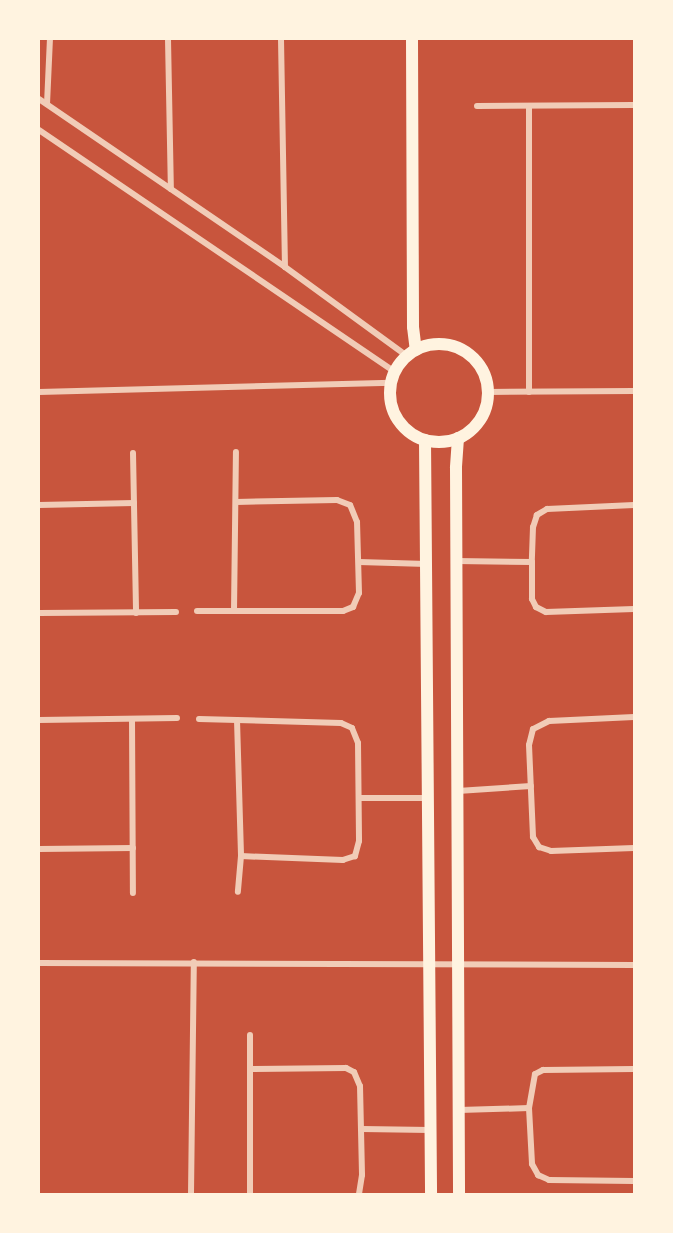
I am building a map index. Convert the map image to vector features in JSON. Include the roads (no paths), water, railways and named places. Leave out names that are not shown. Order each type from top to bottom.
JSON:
[{"type":"main road","points":[[411,353],[438,345],[461,350],[474,359],[483,372],[488,392],[482,418],[472,430],[447,442],[426,440],[412,434],[394,412],[390,397],[393,377],[411,353],[412,39]]},
{"type":"main road","points":[[458,438],[456,561],[459,1194]]},
{"type":"main road","points":[[426,440],[430,1194]]},
{"type":"street","points":[[47,104],[50,39]]},
{"type":"street","points":[[168,39],[171,189]]},
{"type":"street","points":[[281,39],[285,267]]},
{"type":"street","points":[[39,99],[411,353]]},
{"type":"street","points":[[477,106],[634,105]]},
{"type":"street","points":[[529,106],[530,392]]},
{"type":"street","points":[[39,130],[393,377]]},
{"type":"street","points":[[39,392],[393,377]]},
{"type":"street","points":[[488,392],[634,391]]},
{"type":"street","points":[[234,611],[236,452]]},
{"type":"street","points":[[133,453],[136,613]]},
{"type":"street","points":[[197,611],[343,611],[353,607],[359,593],[357,522],[350,505],[337,500],[236,502]]},
{"type":"street","points":[[39,505],[134,503]]},
{"type":"street","points":[[634,505],[547,509],[537,515],[533,527],[532,562],[532,599],[536,607],[546,612],[634,609]]},
{"type":"street","points":[[456,561],[532,562]]},
{"type":"street","points":[[358,562],[428,564]]},
{"type":"street","points":[[39,613],[176,612]]},
{"type":"street","points":[[634,717],[549,722],[533,729],[529,744],[533,837],[539,847],[551,851],[634,848]]},
{"type":"street","points":[[39,720],[177,718]]},
{"type":"street","points":[[132,719],[133,893]]},
{"type":"street","points":[[199,719],[341,723],[352,728],[358,743],[359,841],[355,856],[343,860],[241,856]]},
{"type":"street","points":[[237,720],[241,856],[238,892]]},
{"type":"street","points":[[458,791],[531,786]]},
{"type":"street","points":[[360,798],[429,798]]},
{"type":"street","points":[[39,849],[133,848]]},
{"type":"street","points":[[190,1194],[194,962]]},
{"type":"street","points":[[39,963],[634,965]]},
{"type":"street","points":[[250,1035],[250,1194]]},
{"type":"street","points":[[250,1069],[346,1068],[354,1072],[360,1086],[362,1129],[362,1175],[359,1194]]},
{"type":"street","points":[[634,1069],[543,1070],[535,1074],[529,1108],[532,1164],[538,1175],[549,1180],[634,1181]]},
{"type":"street","points":[[459,1110],[529,1108]]},
{"type":"street","points":[[362,1129],[431,1130]]}]
